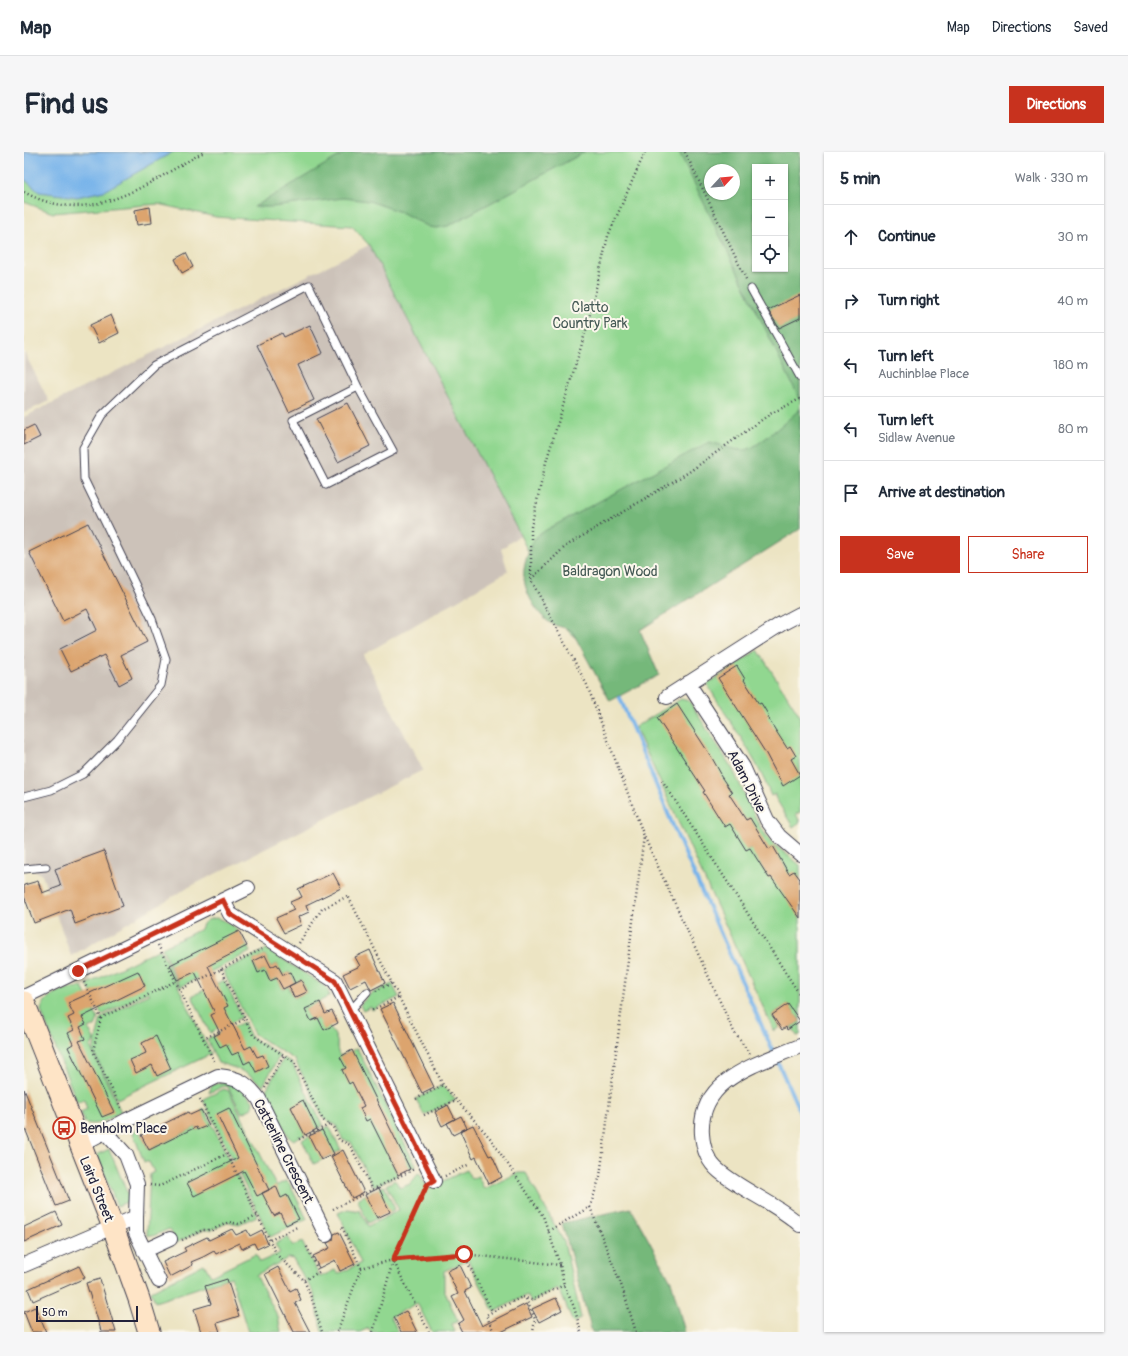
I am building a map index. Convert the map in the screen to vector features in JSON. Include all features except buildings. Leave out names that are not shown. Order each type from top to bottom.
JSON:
[{"type":"street","points":[[667,697],[781,624],[800,614]]},
{"type":"street","name":"Adam Drive","points":[[688,683],[743,767],[767,820],[779,836],[800,854]]},
{"type":"street","points":[[24,997],[248,888]]},
{"type":"street","points":[[223,900],[230,914],[335,981],[434,1181]]},
{"type":"street","name":"Laird Street","points":[[24,1002],[113,1227],[139,1299],[149,1332]]},
{"type":"street","points":[[800,1046],[725,1081],[706,1103],[701,1122],[702,1141],[708,1157],[718,1170],[734,1182],[777,1208],[800,1225]]},
{"type":"street","points":[[80,1145],[127,1120],[218,1076]]},
{"type":"street","name":"Catterline Crescent","points":[[218,1076],[234,1077],[248,1085],[259,1099],[326,1235]]},
{"type":"street","points":[[105,1132],[126,1155],[137,1184],[136,1233],[159,1281]]},
{"type":"street","points":[[24,1266],[136,1217]]},
{"type":"street","points":[[144,1251],[170,1239]]},
{"type":"lane","points":[[24,797],[51,790],[83,774],[117,740],[162,685],[166,659],[154,626],[84,479],[83,448],[102,415],[154,366],[309,285],[358,387],[393,451],[326,485],[293,420],[358,387]]},
{"type":"lane","points":[[751,289],[800,377]]},
{"type":"lane","points":[[24,869],[46,867]]},
{"type":"lane","points":[[350,1011],[367,992]]},
{"type":"path","points":[[24,192],[41,201],[65,206],[93,206],[125,196],[204,152]]},
{"type":"path","points":[[645,152],[608,236],[587,328],[546,462],[531,527],[531,580],[587,685],[644,836],[734,1032],[753,1057],[747,1059]]},
{"type":"path","points":[[685,152],[751,289]]},
{"type":"path","points":[[531,580],[566,546],[689,472],[770,414],[800,399]]},
{"type":"path","points":[[662,780],[800,995]]},
{"type":"path","points":[[636,1332],[622,1287],[590,1207],[600,1176],[644,836]]},
{"type":"path","points":[[292,954],[322,909],[348,896],[443,1085],[490,1138],[518,1177],[543,1216],[560,1264],[564,1285],[574,1307],[581,1332]]},
{"type":"path","points":[[153,934],[216,1065],[218,1076]]},
{"type":"path","points":[[179,990],[275,943]]},
{"type":"path","points":[[221,969],[253,1035],[294,1062],[323,1120],[333,1127],[339,1140],[350,1145],[372,1190]]},
{"type":"path","points":[[78,971],[101,1018],[93,1051],[127,1120]]},
{"type":"path","points":[[101,1018],[176,981]]},
{"type":"path","points":[[367,992],[370,994],[392,984]]},
{"type":"path","points":[[372,1010],[399,997]]},
{"type":"path","points":[[203,1039],[245,1018]]},
{"type":"path","points":[[259,1099],[284,1055]]},
{"type":"path","points":[[416,1099],[443,1085]]},
{"type":"path","points":[[194,1087],[277,1255],[304,1280],[313,1302],[322,1332]]},
{"type":"path","points":[[424,1115],[456,1100]]},
{"type":"path","points":[[299,1139],[329,1125]]},
{"type":"path","points":[[137,1184],[160,1186],[227,1154]]},
{"type":"path","points":[[333,1209],[425,1164]]},
{"type":"path","points":[[373,1332],[393,1260],[427,1185],[470,1164]]},
{"type":"path","points":[[548,1231],[590,1207]]},
{"type":"path","points":[[170,1239],[176,1243],[204,1230],[212,1230],[229,1222],[239,1224],[257,1216]]},
{"type":"path","points":[[270,1240],[297,1227]]},
{"type":"path","points":[[337,1332],[361,1268],[342,1227]]},
{"type":"path","points":[[304,1280],[319,1272],[306,1245]]},
{"type":"path","points":[[361,1268],[393,1260],[464,1254],[560,1264]]},
{"type":"path","points":[[464,1254],[492,1312]]},
{"type":"path","points":[[393,1260],[429,1332]]},
{"type":"path","points":[[494,1332],[486,1314],[522,1297],[532,1300],[564,1285]]},
{"type":"path","points":[[526,1298],[535,1319],[533,1332]]},
{"type":"shaded area","points":[[369,245],[520,535],[501,549],[508,571],[363,655],[423,770],[189,887],[71,956],[42,875],[24,864],[24,417]]},
{"type":"shaded area","points":[[24,352],[49,401],[24,413]]},
{"type":"green space","name":"Clatto Country Park","points":[[24,152],[800,152],[800,519],[597,660],[565,627],[520,535],[369,245],[352,226],[216,217],[158,204],[53,213],[24,202]]},
{"type":"green space","points":[[346,152],[585,152],[448,226],[436,228],[429,227],[403,213],[369,201],[343,198],[273,207],[254,207]]},
{"type":"green space","points":[[679,152],[800,152],[800,400]]},
{"type":"green space","name":"Baldragon Wood","points":[[800,409],[800,529],[640,630],[659,675],[610,701],[572,631],[552,624],[542,616],[527,592],[524,570],[528,554],[535,539],[546,530],[709,442],[736,449],[745,450],[750,448],[773,432]]},
{"type":"green space","points":[[758,650],[800,716],[800,812],[796,814],[800,822],[793,827],[775,797],[775,794],[771,796],[750,753],[707,684]]},
{"type":"green space","points":[[681,699],[689,701],[733,770],[760,827],[771,842],[800,865],[800,1021],[788,1004],[772,1015],[780,1027],[774,1031],[635,727]],"holes":[[[750,818],[763,840],[747,850],[733,828]],[[773,847],[786,868],[769,878],[756,857]]]},
{"type":"green space","points":[[216,918],[229,923],[238,930],[250,952],[180,987],[162,948],[201,929],[206,921]]},
{"type":"green space","points":[[160,949],[211,1054],[117,1099],[93,1051],[101,1018],[149,994],[148,992],[102,1015],[87,984]]},
{"type":"green space","points":[[267,949],[326,987],[330,996],[305,1009],[311,1021],[318,1018],[332,1030],[336,1037],[340,1056],[357,1048],[416,1166],[410,1169],[403,1155],[391,1161],[398,1175],[373,1187],[351,1142],[343,1140],[336,1125],[324,1119],[295,1060],[254,1034],[223,971]],"holes":[[[265,955],[271,967],[277,964],[283,975],[290,972],[295,983],[301,980],[307,992],[294,998],[288,986],[283,989],[277,978],[270,981],[265,970],[258,973],[253,961]]]},
{"type":"green space","points":[[224,980],[242,1017],[210,1033],[192,996]]},
{"type":"green space","points":[[392,984],[399,997],[372,1010],[371,1007],[363,1011],[360,1005],[370,994]]},
{"type":"green space","points":[[82,987],[98,1019],[95,1026],[89,1029],[94,1039],[92,1045],[90,1046],[121,1112],[103,1122],[94,1124],[84,1122],[81,1112],[87,1109],[84,1099],[77,1102],[41,1011],[46,1000],[51,996],[63,990]]},
{"type":"green space","points":[[800,1021],[800,1035],[797,1036],[792,1027]]},
{"type":"green space","points":[[244,1022],[251,1037],[280,1055],[263,1086],[253,1077],[242,1071],[231,1066],[218,1063],[207,1039]]},
{"type":"green space","points":[[284,1058],[292,1063],[323,1126],[293,1140],[289,1138],[266,1090]]},
{"type":"green space","points":[[225,1082],[238,1085],[253,1101],[252,1108],[242,1113],[228,1087],[224,1086],[209,1093],[212,1085]]},
{"type":"green space","points":[[443,1085],[456,1100],[424,1115],[416,1099]]},
{"type":"green space","points":[[224,1089],[229,1091],[276,1186],[285,1181],[289,1183],[307,1219],[270,1237],[203,1099]]},
{"type":"green space","points":[[204,1108],[257,1216],[239,1224],[229,1222],[212,1230],[203,1230],[176,1243],[169,1229],[153,1236],[147,1235],[150,1174],[154,1172],[149,1162],[144,1162],[133,1133],[138,1129],[149,1150],[196,1127],[197,1130],[208,1125],[201,1110]]},
{"type":"green space","points":[[329,1126],[341,1150],[314,1164],[302,1140]]},
{"type":"green space","points":[[109,1149],[129,1197],[127,1202],[117,1206],[97,1155]]},
{"type":"green space","points":[[467,1170],[471,1179],[478,1176],[484,1189],[518,1173],[526,1173],[564,1242],[581,1318],[573,1323],[561,1293],[557,1289],[531,1302],[527,1295],[494,1312],[468,1260],[444,1271],[444,1290],[458,1321],[452,1324],[455,1332],[432,1332],[417,1303],[391,1317],[398,1332],[371,1332],[369,1328],[360,1332],[322,1332],[314,1294],[293,1259],[288,1258],[256,1275],[278,1317],[281,1332],[248,1332],[231,1277],[155,1302],[151,1291],[204,1264],[211,1276],[256,1254],[260,1262],[280,1253],[275,1244],[288,1237],[293,1246],[302,1242],[320,1277],[335,1270],[338,1274],[361,1263],[338,1213],[348,1209],[360,1211],[368,1226],[399,1210],[386,1185],[395,1180],[400,1188],[410,1184],[419,1173],[428,1188]]},
{"type":"green space","points":[[384,1186],[395,1209],[368,1223],[357,1199]]},
{"type":"green space","points":[[631,1208],[671,1281],[685,1332],[592,1332],[562,1223]]},
{"type":"water","points":[[24,152],[173,152],[104,191],[77,197],[39,192],[24,179]]},
{"type":"waterway","points":[[620,698],[679,840],[800,1112]]},
{"type":"place","name":"Benholm Place","points":[[64,1128]]},
{"type":"route","points":[[78,971],[223,900],[230,914],[335,981],[434,1181],[427,1185],[393,1260],[464,1254]]}]
